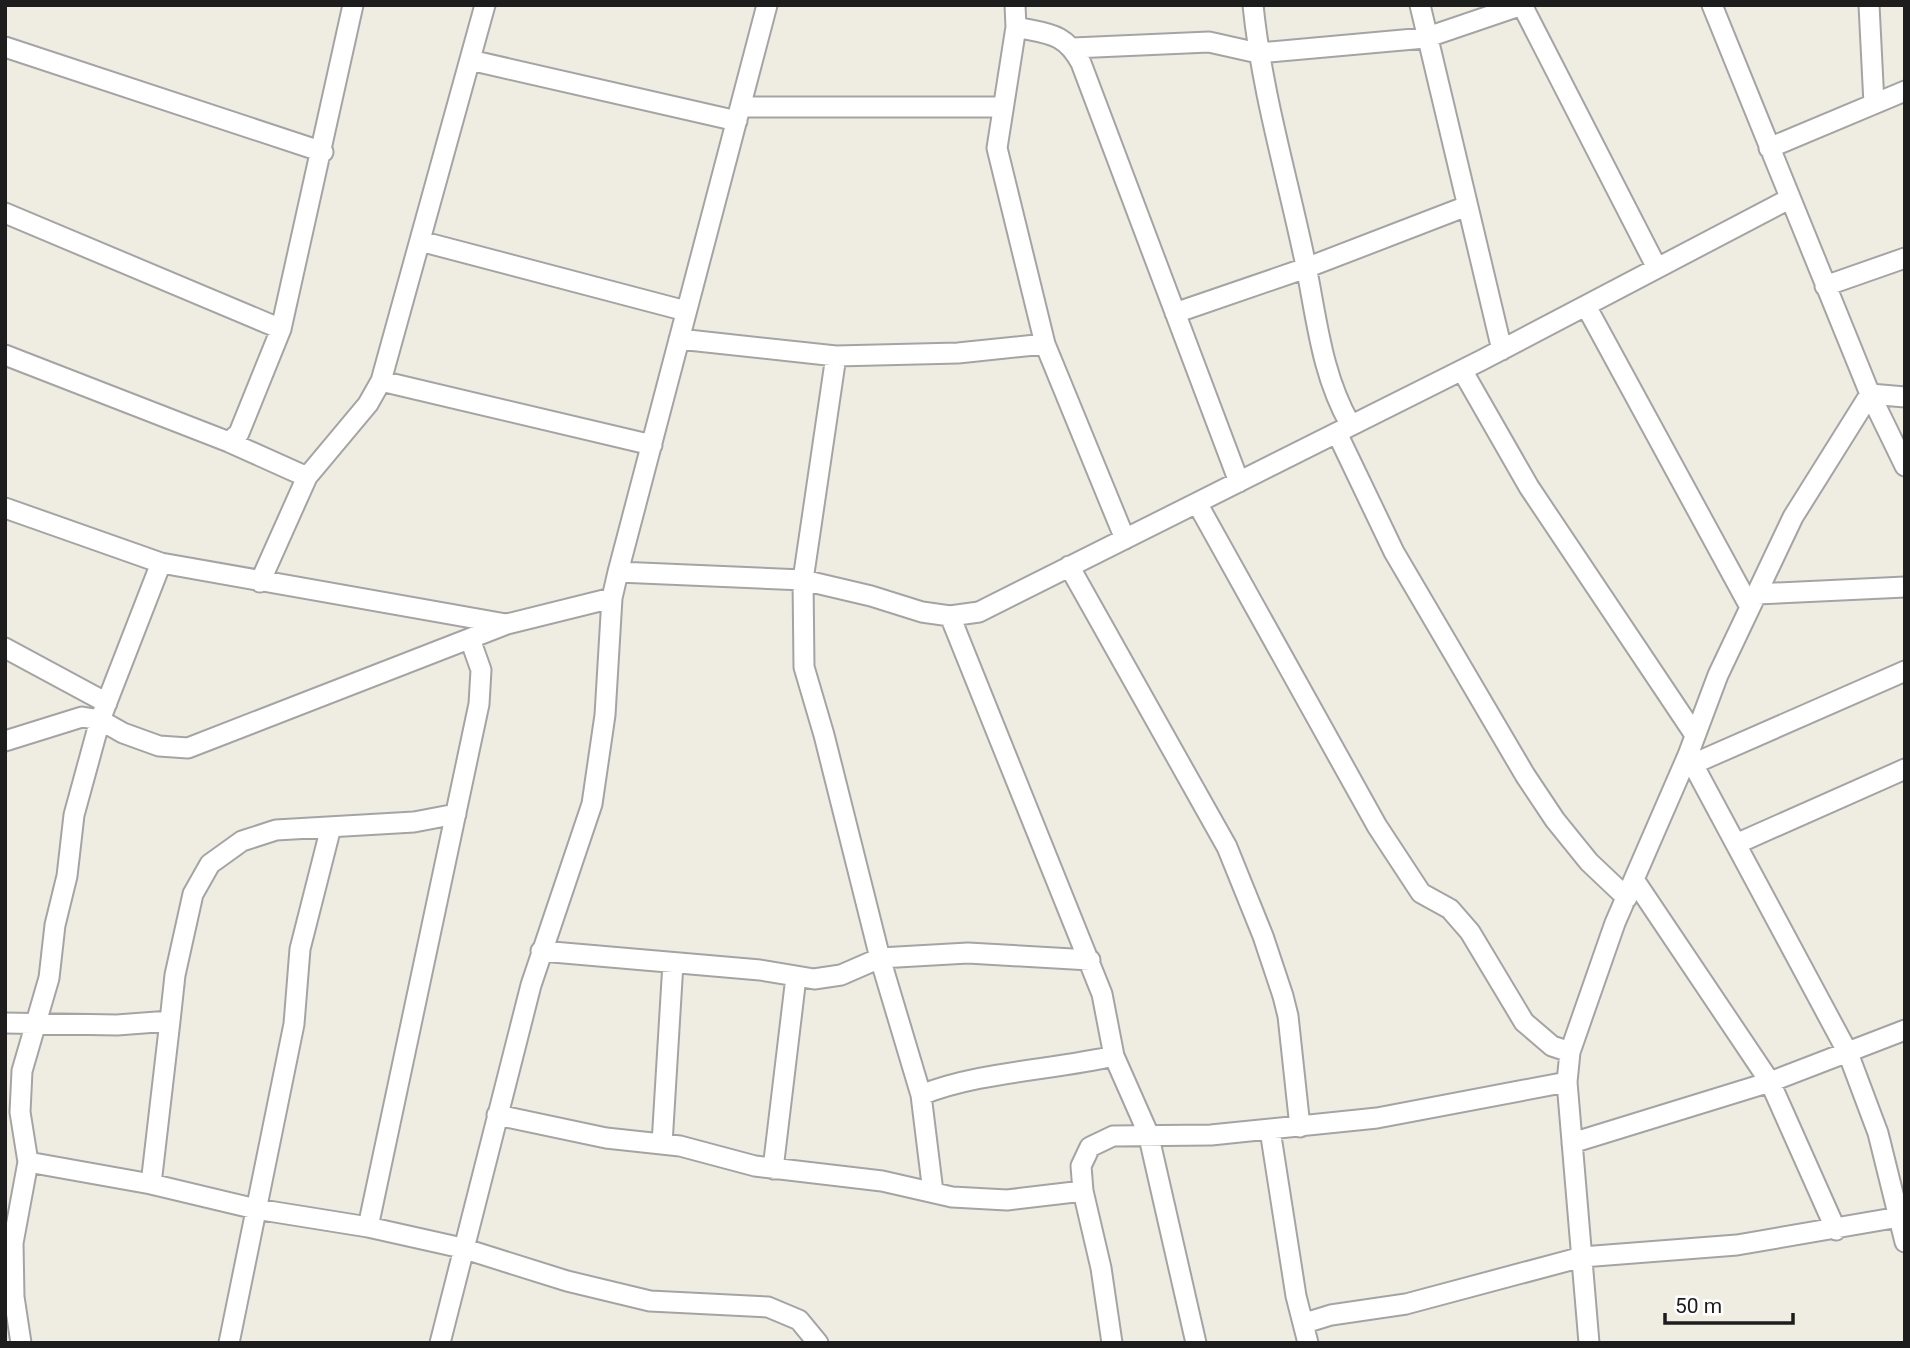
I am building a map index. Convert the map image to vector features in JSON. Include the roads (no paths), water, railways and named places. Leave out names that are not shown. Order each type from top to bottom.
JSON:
[{"type":"street","points":[[229,442],[239,433],[281,329],[323,152],[353,5]]},
{"type":"street","points":[[260,582],[307,477],[368,404],[381,381],[485,5]]},
{"type":"street","points":[[440,1343],[462,1248],[541,951],[570,876],[599,771],[612,598],[767,5]]},
{"type":"street","points":[[1015,5],[1016,27],[997,148],[1045,344],[1125,539]]},
{"type":"street","points":[[1253,5],[1258,53],[1306,268],[1321,356],[1343,429],[1394,552],[1525,775],[1581,851],[1611,886],[1631,890],[1770,1082],[1836,1230]]},
{"type":"street","points":[[1419,5],[1502,350]]},
{"type":"street","points":[[1073,48],[1209,42],[1258,53],[1425,38],[1522,5],[1657,268]]},
{"type":"street","points":[[1712,5],[1870,394],[1905,466]]},
{"type":"street","points":[[1870,5],[1874,104]]},
{"type":"street","points":[[1016,27],[1060,37],[1073,48],[1238,482]]},
{"type":"street","points":[[5,47],[323,152]]},
{"type":"street","points":[[470,60],[739,114],[1002,107]]},
{"type":"street","points":[[1769,148],[1905,91]]},
{"type":"street","points":[[618,572],[803,580],[871,596],[922,612],[950,616],[979,612],[1502,350],[1789,199]]},
{"type":"street","points":[[1175,313],[1306,268],[1467,206]]},
{"type":"street","points":[[5,213],[281,329]]},
{"type":"street","points":[[419,240],[686,311]]},
{"type":"street","points":[[1825,286],[1905,258]]},
{"type":"street","points":[[1586,306],[1753,601]]},
{"type":"street","points":[[679,339],[836,356],[958,353],[1045,344]]},
{"type":"street","points":[[5,355],[229,442],[307,477]]},
{"type":"street","points":[[836,356],[803,580],[804,667],[880,958],[921,1095],[933,1192]]},
{"type":"street","points":[[1462,370],[1530,487],[1695,735]]},
{"type":"street","points":[[381,381],[652,445]]},
{"type":"street","points":[[1870,394],[1905,397]]},
{"type":"street","points":[[1589,1343],[1567,1082],[1570,1052],[1631,890],[1691,760],[1695,735],[1718,675],[1793,517],[1870,394]]},
{"type":"street","points":[[1197,503],[1377,826],[1421,893],[1450,909],[1470,932],[1524,1022],[1552,1046],[1570,1052]]},
{"type":"street","points":[[5,508],[161,563],[507,624]]},
{"type":"street","points":[[20,1343],[10,1272],[17,1209],[28,1162],[20,1112],[22,1071],[37,1024],[67,876],[74,816],[103,712],[161,563]]},
{"type":"street","points":[[1069,566],[1227,847],[1263,936],[1283,996],[1288,1016],[1300,1127]]},
{"type":"street","points":[[1753,601],[1905,587]]},
{"type":"street","points":[[5,648],[103,712],[123,733],[159,746],[188,748],[507,624],[612,598]]},
{"type":"street","points":[[950,616],[1102,994],[1114,1056],[1148,1133],[1196,1343]]},
{"type":"street","points":[[368,1227],[482,682],[470,639]]},
{"type":"street","points":[[1691,760],[1905,671]]},
{"type":"street","points":[[5,741],[103,712]]},
{"type":"street","points":[[1691,760],[1848,1053],[1878,1133],[1905,1241]]},
{"type":"street","points":[[1736,844],[1905,769]]},
{"type":"street","points":[[151,1184],[174,975],[193,894],[210,864],[242,841],[276,830],[414,822],[456,814]]},
{"type":"street","points":[[229,1343],[294,1024],[300,949],[331,827]]},
{"type":"street","points":[[541,951],[814,979],[841,975],[880,958],[968,953],[1090,960]]},
{"type":"street","points":[[662,1144],[673,963]]},
{"type":"street","points":[[773,1170],[796,976]]},
{"type":"street","points":[[5,1023],[170,1021]]},
{"type":"street","points":[[1572,1143],[1770,1082],[1905,1030]]},
{"type":"street","points":[[921,1095],[937,1088],[1002,1075],[1073,1066],[1114,1056]]},
{"type":"street","points":[[1112,1343],[1101,1268],[1083,1191],[1081,1166],[1090,1147],[1113,1136],[1148,1133],[1211,1135],[1377,1118],[1567,1082]]},
{"type":"street","points":[[497,1115],[606,1138],[662,1144],[773,1170],[882,1181],[933,1192],[1007,1200],[1083,1191]]},
{"type":"street","points":[[1270,1130],[1296,1296],[1308,1343]]},
{"type":"street","points":[[28,1162],[151,1184],[256,1209],[368,1227],[462,1248],[567,1281],[650,1301],[768,1307],[799,1321],[818,1343]]},
{"type":"street","points":[[1305,1323],[1331,1315],[1406,1304],[1582,1257],[1737,1245],[1901,1217]]}]
